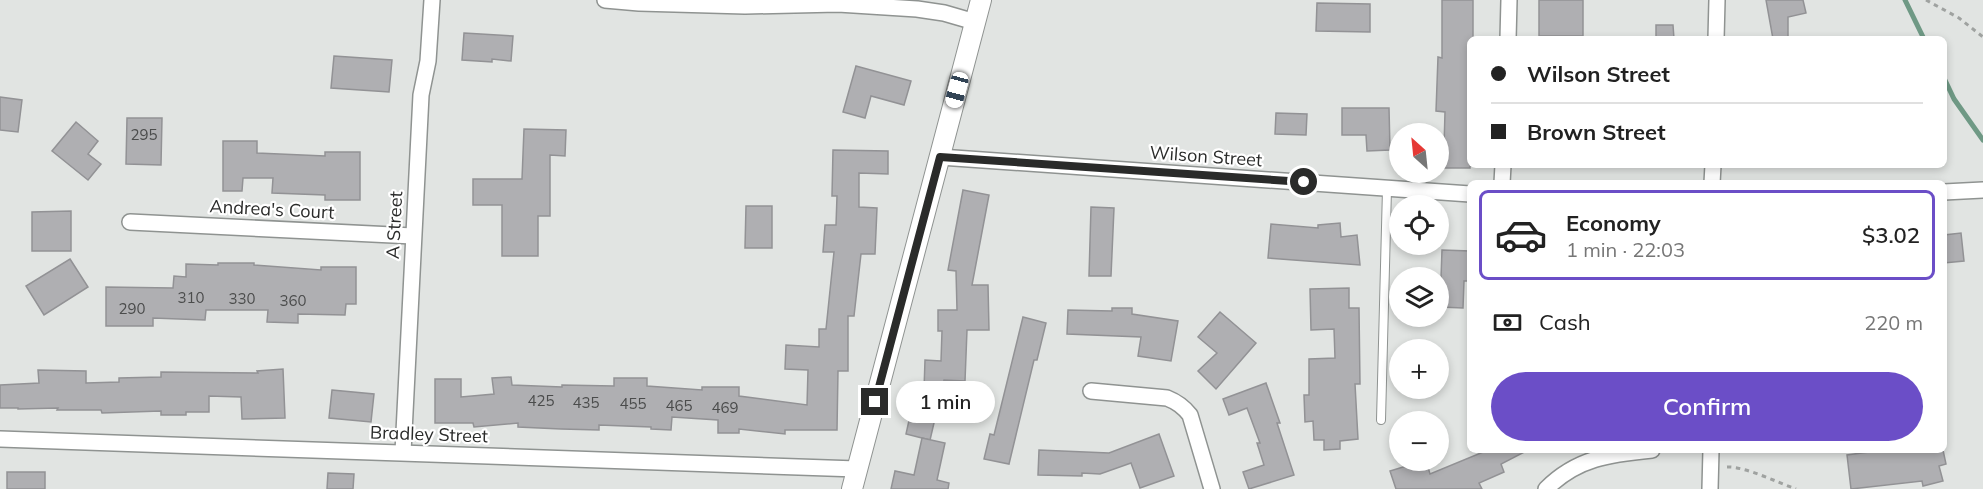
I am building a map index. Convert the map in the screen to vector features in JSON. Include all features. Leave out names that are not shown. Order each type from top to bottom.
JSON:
[{"type":"street","name":"A Street","points":[[403,452],[421,95],[428,61],[432,0]]},
{"type":"street","points":[[605,0],[745,6],[838,4],[906,8],[944,13],[975,22]]},
{"type":"street","points":[[852,489],[981,0]]},
{"type":"street","points":[[1508,36],[1509,0]]},
{"type":"street","points":[[1716,36],[1718,0]]},
{"type":"street","name":"Wilson Street","points":[[940,157],[1467,194]]},
{"type":"street","points":[[1947,192],[1983,190]]},
{"type":"street","name":"Andrea's Court","points":[[130,222],[413,236]]},
{"type":"street","points":[[1090,391],[1167,398],[1184,407],[1190,415],[1212,489]]},
{"type":"street","name":"Bradley Street","points":[[0,439],[857,469]]},
{"type":"street","points":[[1546,489],[1567,471],[1581,464],[1620,453]]},
{"type":"street","points":[[1710,453],[1710,489]]},
{"type":"lane","points":[[1381,420],[1387,189]]},
{"type":"path","points":[[1926,0],[1959,18],[1983,37]]},
{"type":"path","points":[[1710,468],[1732,467],[1796,489]]},
{"type":"building","points":[[1442,0],[1473,0],[1473,36],[1467,36],[1467,168],[1449,168],[1449,123],[1445,123],[1445,112],[1436,111],[1438,57],[1442,58]]},
{"type":"building","points":[[1539,0],[1583,0],[1583,36],[1539,36]]},
{"type":"building","points":[[1766,0],[1803,0],[1806,13],[1788,17],[1788,36],[1772,36]]},
{"type":"building","points":[[1317,3],[1370,4],[1370,32],[1316,31]]},
{"type":"building","points":[[1656,25],[1673,25],[1674,36],[1656,36]]},
{"type":"building","points":[[464,33],[513,36],[511,61],[462,60]]},
{"type":"building","points":[[334,56],[392,60],[389,92],[331,88]]},
{"type":"building","points":[[856,66],[911,81],[904,105],[871,96],[865,118],[843,112]]},
{"type":"building","points":[[0,97],[22,100],[18,132],[0,130]]},
{"type":"building","points":[[1342,108],[1389,108],[1389,150],[1367,151],[1366,135],[1342,135]]},
{"type":"building","points":[[1276,113],[1307,114],[1306,135],[1275,134]]},
{"type":"building","points":[[127,118],[162,118],[161,165],[126,164]]},
{"type":"building","points":[[76,122],[98,141],[88,154],[101,164],[88,180],[52,151]]},
{"type":"building","points":[[524,129],[566,130],[565,156],[550,155],[550,216],[538,216],[538,256],[502,256],[502,205],[473,205],[473,179],[522,179]]},
{"type":"building","points":[[223,141],[257,141],[257,153],[325,156],[325,152],[360,152],[360,200],[325,200],[325,195],[272,193],[273,178],[243,178],[242,191],[223,191]]},
{"type":"building","points":[[833,150],[888,151],[888,174],[859,173],[859,207],[877,208],[875,254],[861,254],[854,316],[848,316],[848,371],[838,371],[837,430],[785,430],[785,434],[739,429],[739,433],[718,433],[718,420],[672,417],[671,430],[599,425],[599,430],[518,427],[518,423],[474,427],[473,423],[435,423],[435,379],[461,379],[461,397],[494,394],[492,378],[511,377],[512,385],[562,387],[562,385],[614,386],[614,378],[647,378],[647,386],[702,390],[702,387],[739,387],[739,396],[807,405],[808,370],[785,369],[786,345],[819,347],[819,329],[826,329],[834,252],[823,252],[825,225],[836,225],[837,196],[832,196]]},
{"type":"building","points":[[963,190],[989,195],[972,285],[988,285],[989,330],[967,330],[965,381],[944,380],[930,440],[906,434],[916,389],[924,390],[925,360],[941,361],[942,331],[938,331],[938,310],[957,310],[956,271],[948,270]]},
{"type":"building","points":[[746,206],[772,206],[772,248],[745,248]]},
{"type":"building","points":[[1091,207],[1114,208],[1111,276],[1089,276]]},
{"type":"building","points":[[71,211],[71,251],[32,251],[32,212]]},
{"type":"building","points":[[1340,223],[1341,237],[1357,235],[1360,265],[1268,258],[1271,224],[1318,228],[1318,225]]},
{"type":"building","points":[[1961,233],[1964,261],[1947,263],[1947,235]]},
{"type":"building","points":[[1449,250],[1467,251],[1467,281],[1464,281],[1463,308],[1449,307],[1449,267],[1441,267],[1442,255],[1449,255]]},
{"type":"building","points":[[70,259],[88,287],[44,315],[26,286]]},
{"type":"building","points":[[218,263],[254,263],[254,265],[321,270],[321,267],[356,267],[356,304],[346,304],[345,315],[298,314],[298,323],[267,322],[268,310],[206,310],[205,320],[153,318],[153,326],[106,326],[106,287],[173,288],[174,276],[186,277],[186,264],[218,265]]},
{"type":"building","points":[[1349,288],[1349,308],[1359,308],[1360,384],[1355,384],[1358,439],[1340,441],[1340,449],[1324,450],[1324,440],[1314,440],[1313,421],[1305,422],[1304,395],[1309,395],[1309,359],[1335,358],[1334,329],[1311,330],[1310,289]]},
{"type":"building","points":[[1112,308],[1132,308],[1132,314],[1178,321],[1171,361],[1138,356],[1141,337],[1067,334],[1068,310],[1112,311]]},
{"type":"building","points":[[1220,312],[1256,343],[1216,389],[1198,371],[1217,353],[1198,337]]},
{"type":"building","points":[[1023,317],[1046,323],[1037,360],[1034,360],[1009,464],[984,459],[990,434],[994,435]]},
{"type":"building","points":[[283,369],[285,418],[242,419],[241,397],[209,396],[209,412],[186,412],[186,415],[161,415],[161,411],[102,413],[101,410],[0,408],[0,385],[39,383],[38,370],[86,371],[86,383],[119,382],[119,378],[161,377],[161,372],[258,373],[257,371]]},
{"type":"building","points":[[1266,383],[1294,475],[1249,489],[1243,472],[1264,465],[1257,443],[1260,443],[1247,408],[1229,415],[1223,399]]},
{"type":"building","points":[[332,390],[374,394],[371,422],[329,418]]},
{"type":"building","points":[[1159,434],[1174,476],[1140,488],[1131,463],[1100,474],[1038,475],[1039,450],[1109,453]]},
{"type":"building","points":[[922,438],[945,443],[937,480],[949,483],[948,489],[891,489],[895,471],[914,475]]},
{"type":"building","points":[[1481,453],[1522,453],[1501,464],[1504,472],[1479,483],[1482,489],[1396,489],[1390,471],[1429,471],[1430,474],[1437,471],[1449,471],[1449,466]]},
{"type":"building","points":[[1944,453],[1946,464],[1939,466],[1943,481],[1923,486],[1922,481],[1851,489],[1847,455]]},
{"type":"building","points":[[7,472],[45,472],[45,489],[7,489]]},
{"type":"building","points":[[328,473],[354,474],[353,489],[327,489]]},
{"type":"waterway","points":[[1905,0],[1923,36]]},
{"type":"waterway","points":[[1947,84],[1954,99],[1983,140]]},
{"type":"route","points":[[875,402],[940,157],[1304,182]]}]
